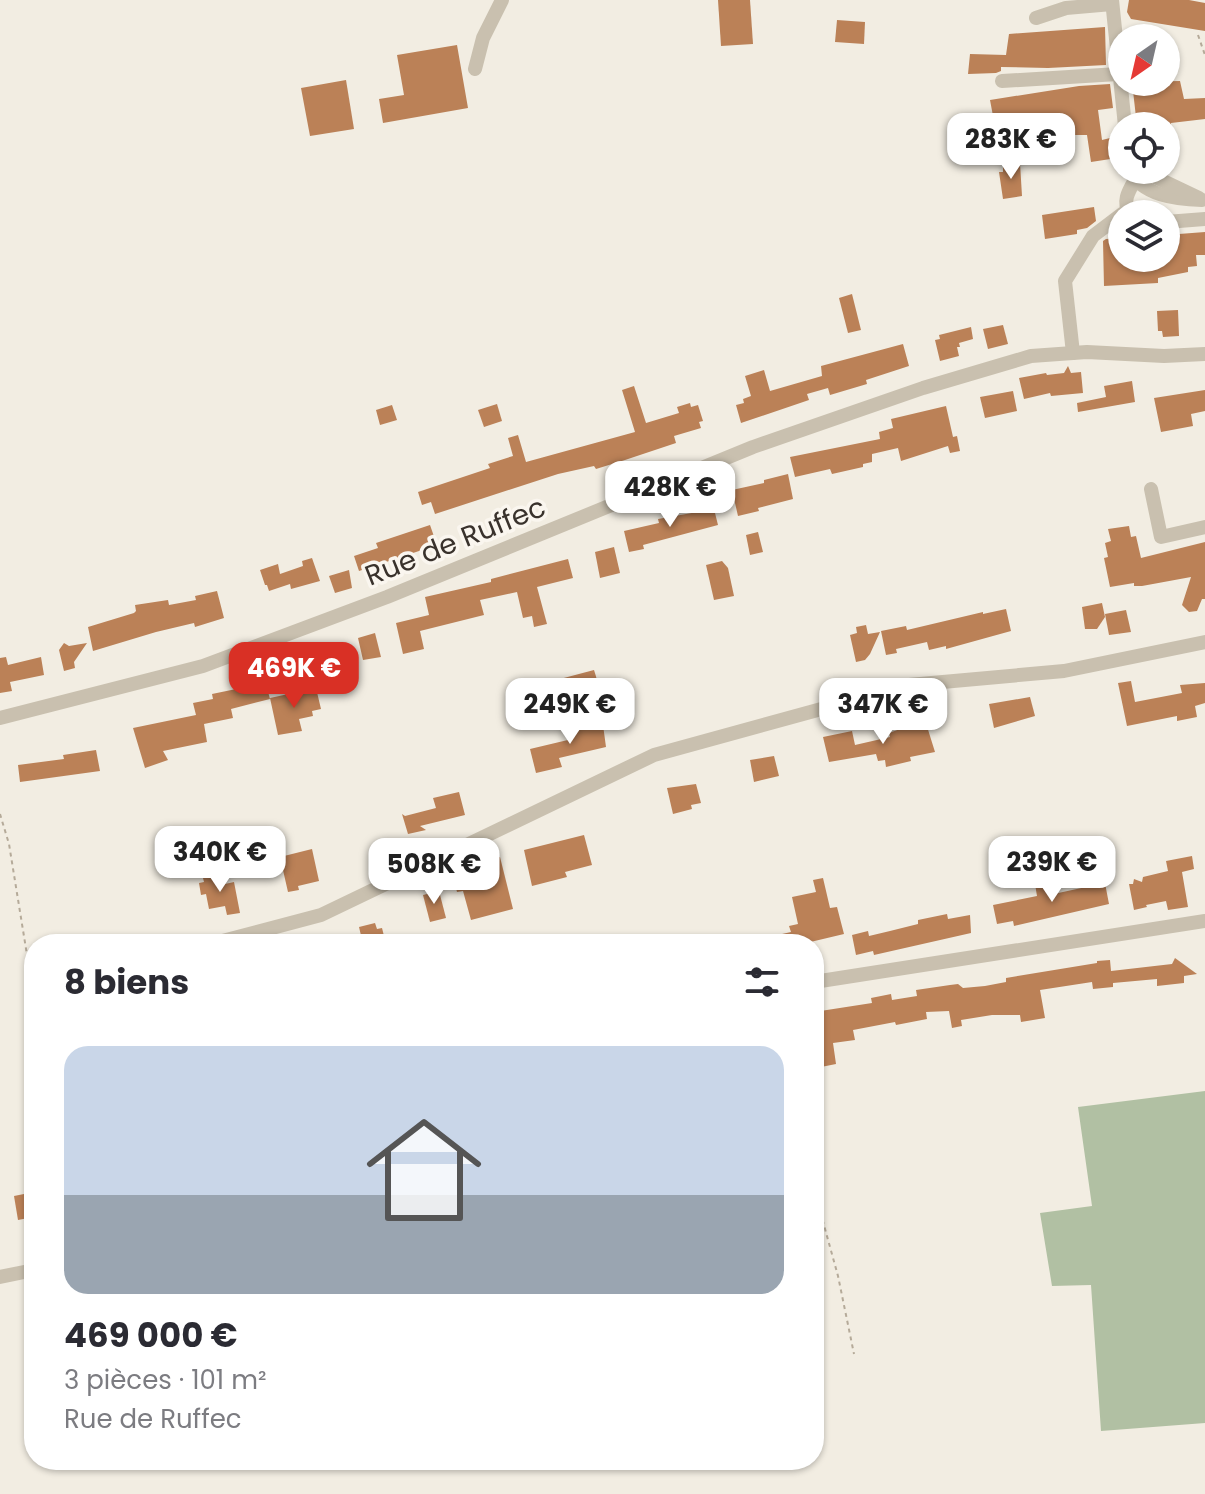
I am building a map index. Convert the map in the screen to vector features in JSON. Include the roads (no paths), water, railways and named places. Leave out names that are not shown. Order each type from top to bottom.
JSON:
[{"type":"street","points":[[475,69],[483,38],[502,0]]},
{"type":"street","points":[[1036,18],[1066,8],[1112,2],[1114,24]]},
{"type":"street","points":[[1002,81],[1108,75]]},
{"type":"street","points":[[1145,184],[1150,191],[1203,201]]},
{"type":"street","points":[[1180,221],[1205,219]]},
{"type":"street","points":[[1073,353],[1065,281],[1093,236],[1108,226]]},
{"type":"street","name":"Rue de Ruffec","points":[[0,718],[203,666],[387,597],[753,447],[923,388],[1031,356],[1073,353],[1205,354]]},
{"type":"street","points":[[1151,489],[1161,537],[1205,527]]},
{"type":"street","points":[[249,934],[321,915],[654,755],[909,685],[1064,671],[1205,642]]},
{"type":"street","points":[[824,980],[1205,921]]},
{"type":"street","points":[[0,1277],[24,1272]]}]
